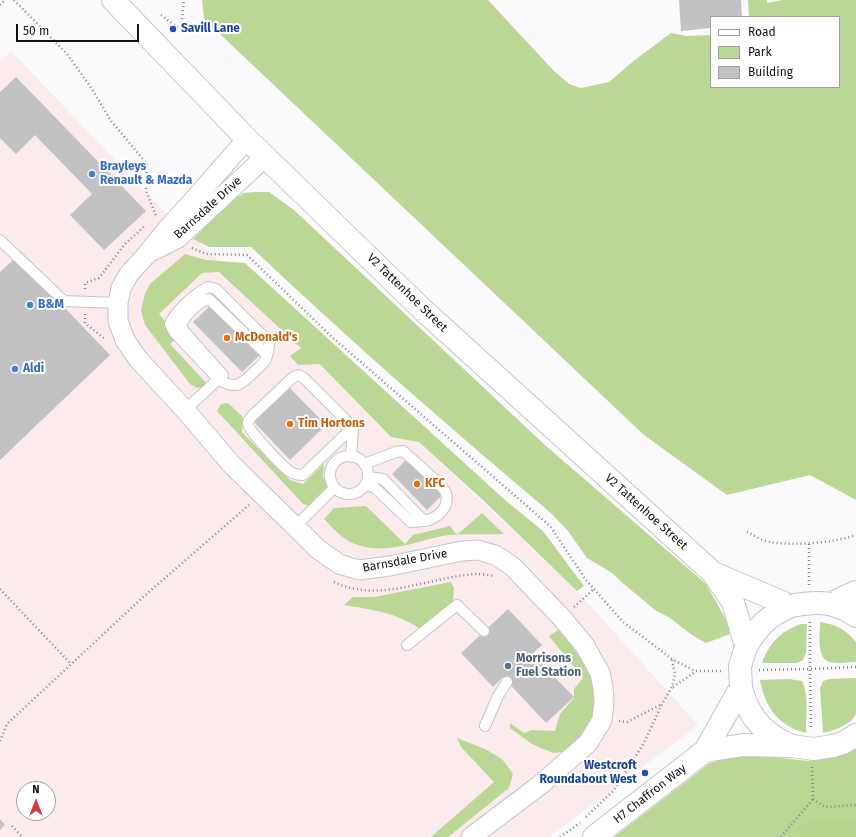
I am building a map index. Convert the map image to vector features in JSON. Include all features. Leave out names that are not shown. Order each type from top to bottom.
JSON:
[{"type":"street","name":"V2 Tattenhoe Street","points":[[113,0],[247,139],[423,310],[713,573],[732,602],[746,647]]},
{"type":"street","name":"Barnsdale Drive","points":[[247,139],[129,274],[121,288],[118,304],[118,320],[125,340],[138,359],[185,410],[232,465],[318,549],[339,564],[359,570],[390,566],[462,551],[478,550],[495,555],[512,566],[562,618],[585,646],[600,672],[604,703],[602,720],[588,743],[540,784],[471,837]]},
{"type":"street","name":"Barnsdale Drive","points":[[148,253],[178,238],[265,157]]},
{"type":"street","name":"V2 Tattenhoe Street","points":[[713,573],[791,606]]},
{"type":"street","points":[[830,604],[856,592]]},
{"type":"street","points":[[793,746],[771,736],[754,719],[748,709],[741,687],[740,666],[746,647],[753,633],[764,621],[776,612],[791,606],[817,602],[830,604],[845,609],[856,616]]},
{"type":"street","points":[[705,751],[741,687]]},
{"type":"street","points":[[705,751],[743,745],[793,746],[813,749],[849,740]]},
{"type":"street","name":"H7 Chaffron Way","points":[[594,837],[705,751]]},
{"type":"lane","points":[[0,240],[64,301],[118,304]]},
{"type":"lane","points":[[208,287],[216,289],[269,342],[265,361],[244,383],[236,385],[226,384],[219,380],[174,332],[170,324],[173,316],[202,290],[208,287]]},
{"type":"lane","points":[[351,457],[353,427],[304,378],[298,375],[292,378],[252,416],[248,425],[251,431],[290,472],[297,475],[304,474],[353,427]]},
{"type":"lane","points":[[185,410],[219,380]]},
{"type":"lane","points":[[364,464],[396,452],[403,452],[412,458],[446,492],[447,502],[444,510],[432,520],[424,522],[383,479],[367,481],[357,493],[351,494],[339,492],[334,488],[331,482],[331,470],[339,459],[345,457],[356,458],[364,464],[366,468],[367,481]]},
{"type":"lane","points":[[295,527],[334,488]]},
{"type":"lane","points":[[407,645],[457,605],[484,631]]},
{"type":"lane","points":[[485,726],[498,696],[508,682]]},
{"type":"path","points":[[0,5],[5,0]]},
{"type":"path","points":[[14,0],[67,54],[92,89],[112,121],[147,164],[146,190],[156,216]]},
{"type":"path","points":[[162,15],[181,30],[184,0]]},
{"type":"path","points":[[178,238],[188,247],[206,254],[247,255],[333,338],[550,526],[586,580],[623,622],[672,659],[695,671],[726,671]]},
{"type":"path","points":[[0,741],[7,724],[142,598],[254,501]]},
{"type":"path","points":[[747,532],[769,542],[809,544],[847,539],[856,535]]},
{"type":"path","points":[[331,581],[345,588],[358,591],[373,591],[397,589],[452,577],[477,574],[495,576]]},
{"type":"path","points":[[0,589],[71,664]]},
{"type":"path","points":[[562,618],[594,589]]},
{"type":"path","points":[[560,837],[579,824],[614,790],[644,743],[662,704],[672,687],[675,674],[672,659]]},
{"type":"path","points":[[757,670],[810,669],[812,730]]},
{"type":"path","points":[[672,687],[695,671]]},
{"type":"path","points":[[602,720],[627,722],[662,704]]},
{"type":"path","points":[[781,837],[813,799],[812,761]]},
{"type":"path","points":[[813,799],[825,807],[856,805]]},
{"type":"path","points":[[12,826],[22,837]]},
{"type":"shaded area","points":[[11,51],[165,212],[419,442],[577,591],[698,725],[549,837],[0,837],[0,61]]},
{"type":"green space","points":[[202,0],[488,0],[554,71],[569,84],[581,88],[609,82],[636,59],[671,33],[687,36],[710,35],[710,88],[840,88],[840,16],[749,16],[748,0],[767,0],[767,3],[782,0],[856,0],[856,500],[810,475],[727,495],[644,435],[204,19]]},
{"type":"green space","points":[[269,192],[294,210],[546,446],[706,584],[728,623],[730,634],[706,643],[692,635],[670,618],[655,610],[612,573],[587,558],[568,531],[552,514],[399,382],[251,247],[209,247],[193,239],[231,201],[244,193]]},
{"type":"green space","points":[[185,254],[206,260],[245,263],[505,500],[543,531],[584,586],[577,591],[486,503],[419,442],[391,437],[320,364],[298,365],[290,356],[301,348],[219,272],[202,273],[159,314],[177,338],[170,344],[209,386],[197,388],[190,384],[145,325],[141,310],[145,294],[150,284]]},
{"type":"green space","points":[[228,403],[243,417],[242,432],[290,480],[303,484],[324,464],[323,477],[328,487],[311,506],[303,504],[217,411],[221,404]]},
{"type":"green space","points":[[366,506],[405,544],[413,535],[450,526],[457,535],[442,536],[393,548],[368,548],[344,538],[324,519],[334,508]]},
{"type":"green space","points":[[482,513],[504,534],[497,534],[458,535]]},
{"type":"green space","points":[[451,582],[454,588],[453,601],[420,629],[393,615],[344,605],[353,597],[374,597]]},
{"type":"green space","points":[[820,622],[840,628],[856,642],[856,662],[836,663],[826,660],[821,651],[819,639]]},
{"type":"green space","points":[[801,624],[807,624],[806,653],[803,660],[797,663],[762,663],[772,644],[782,634]]},
{"type":"green space","points":[[561,628],[587,668],[597,691],[596,716],[586,735],[568,751],[553,753],[532,744],[510,728],[510,723],[524,733],[532,730],[555,731],[560,714],[574,698],[574,689],[583,678],[549,636]]},
{"type":"green space","points":[[856,678],[856,714],[854,718],[832,731],[823,733],[820,688],[823,681],[830,679]]},
{"type":"green space","points":[[789,679],[802,681],[806,692],[806,733],[788,726],[780,720],[769,707],[762,690],[760,680]]},
{"type":"green space","points":[[457,738],[485,749],[502,759],[513,774],[509,788],[448,837],[431,837],[494,782],[461,747]]},
{"type":"green space","points":[[856,738],[856,837],[614,837],[710,763],[743,754],[809,761],[833,746]]},
{"type":"green space","points":[[813,819],[849,819],[856,821],[856,837],[792,837],[801,823]]},
{"type":"building","points":[[679,0],[741,0],[742,16],[710,16],[710,28],[681,31]]},
{"type":"building","name":"Brayleys Renault & Mazda","points":[[16,77],[146,211],[104,250],[70,215],[92,194],[35,135],[16,154],[0,138],[0,92]]},
{"type":"building","name":"B&M","points":[[16,257],[110,355],[0,460],[0,272]]},
{"type":"building","name":"McDonald's","points":[[212,304],[261,354],[242,372],[193,322]]},
{"type":"building","name":"Tim Hortons","points":[[290,388],[326,425],[290,460],[254,422]]},
{"type":"building","name":"KFC","points":[[407,459],[442,495],[427,510],[392,474]]},
{"type":"building","name":"Morrisons Fuel Station","points":[[508,609],[542,645],[532,654],[574,697],[546,723],[503,677],[493,687],[461,653]]},
{"type":"building","points":[[0,819],[5,825],[0,830]]},
{"type":"place","name":"Savill Lane","points":[[173,29]]},
{"type":"place","name":"Brayleys Renault & Mazda","points":[[92,174]]},
{"type":"place","name":"B&M","points":[[30,305]]},
{"type":"place","name":"McDonald's","points":[[227,338]]},
{"type":"place","name":"Aldi","points":[[15,369]]},
{"type":"place","name":"Tim Hortons","points":[[290,424]]},
{"type":"place","name":"KFC","points":[[417,484]]},
{"type":"place","name":"Morrisons Fuel Station","points":[[508,666]]},
{"type":"place","name":"Westcroft Roundabout West","points":[[645,773]]}]
